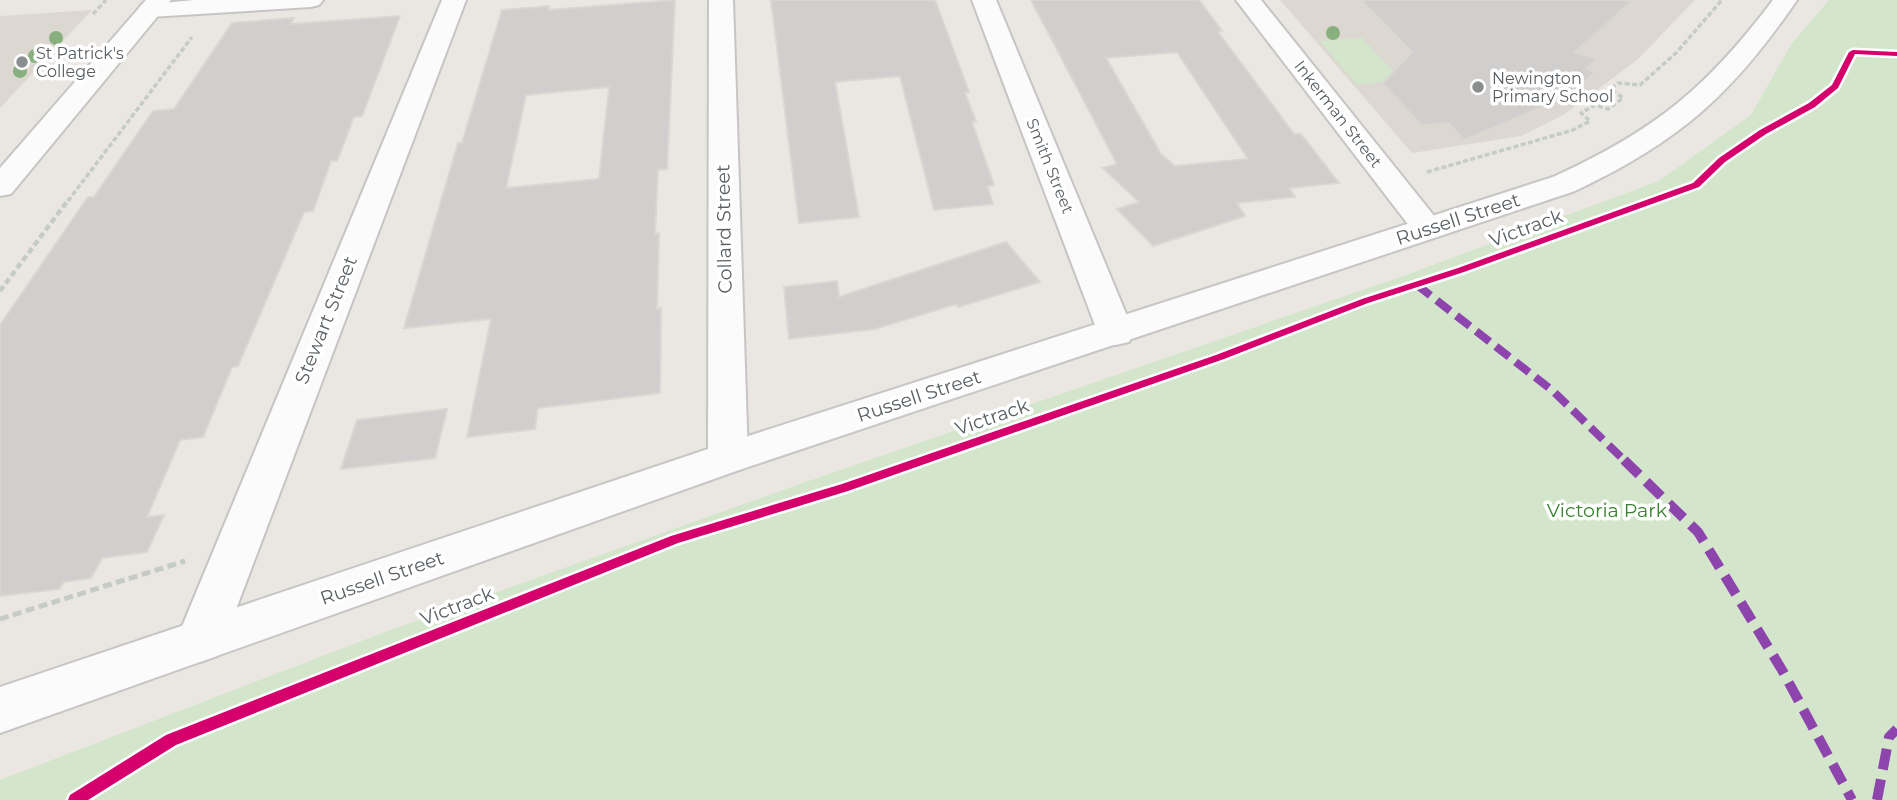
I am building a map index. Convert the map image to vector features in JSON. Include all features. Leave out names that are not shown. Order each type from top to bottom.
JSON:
[{"type":"street","points":[[0,187],[154,5],[216,6],[311,0]]},
{"type":"street","name":"Stewart Street","points":[[200,641],[454,0]]},
{"type":"street","name":"Collard Street","points":[[721,0],[728,458]]},
{"type":"street","name":"Smith Street","points":[[984,0],[1116,333]]},
{"type":"street","name":"Inkerman Street","points":[[1248,0],[1428,229]]},
{"type":"street","name":"Russell Street","points":[[0,710],[728,458],[1564,184],[1650,141],[1709,95],[1760,35],[1785,0]]},
{"type":"path","points":[[93,14],[106,0]]},
{"type":"path","points":[[1424,173],[1573,130],[1590,121],[1581,113],[1595,105],[1608,109],[1623,98],[1611,89],[1618,83],[1640,85],[1676,53],[1722,0]]},
{"type":"path","points":[[0,291],[216,6]]},
{"type":"path","points":[[0,619],[236,545]]},
{"type":"shaded area","name":"Newington Primary School","points":[[1280,0],[1695,0],[1637,60],[1565,114],[1521,136],[1412,153]]},
{"type":"shaded area","name":"St Patrick's College","points":[[92,10],[0,108],[0,16]]},
{"type":"green space","name":"Victoria Park","points":[[1829,0],[1897,0],[1897,800],[0,800],[0,780],[385,632],[797,485],[1403,276],[1659,181],[1751,115],[1792,43]]},
{"type":"green space","points":[[1362,38],[1401,80],[1357,85],[1320,41]]},
{"type":"building","points":[[675,0],[667,169],[658,170],[655,234],[659,233],[657,309],[661,308],[660,393],[538,408],[535,429],[467,437],[491,319],[404,328],[458,143],[462,143],[502,10],[549,6],[548,10]],"holes":[[[609,87],[599,179],[506,188],[526,95]]]},
{"type":"building","points":[[771,0],[935,0],[969,92],[965,93],[976,121],[972,122],[994,185],[987,186],[993,204],[934,210],[900,76],[835,82],[859,217],[799,223]]},
{"type":"building","points":[[1031,0],[1199,0],[1222,31],[1218,32],[1294,134],[1301,134],[1339,183],[1289,188],[1295,197],[1237,203],[1245,216],[1153,246],[1117,209],[1139,202],[1103,168],[1117,164]],"holes":[[[1177,52],[1248,159],[1175,166],[1161,154],[1106,58]]]},
{"type":"building","name":"Newington Primary School","points":[[1361,0],[1633,0],[1575,52],[1597,59],[1586,68],[1595,73],[1563,98],[1464,140],[1449,123],[1421,125],[1383,83],[1412,52]]},
{"type":"building","points":[[400,16],[362,116],[354,117],[337,161],[331,161],[313,211],[304,212],[238,366],[232,367],[203,437],[180,440],[147,517],[164,515],[147,552],[102,558],[91,578],[64,582],[59,589],[0,596],[0,325],[88,197],[94,197],[153,111],[174,109],[232,23],[294,18],[291,24]]},
{"type":"building","points":[[1006,242],[1040,282],[875,329],[789,339],[784,287],[837,281],[839,297]]},
{"type":"building","points":[[447,409],[435,458],[341,469],[357,420]]},
{"type":"marked path","points":[[1417,285],[1553,391],[1698,532],[1782,670],[1852,800]]},
{"type":"marked path","points":[[1877,800],[1889,737],[1897,729]]},
{"type":"cycle path","name":"Victrack","points":[[75,800],[171,740],[675,539],[844,488],[1220,357],[1365,301],[1461,270],[1696,185],[1722,160],[1763,132],[1812,105],[1835,86],[1853,52],[1897,54]]},
{"type":"place","name":"St Patrick's College","points":[[22,62]]},
{"type":"place","name":"Newington Primary School","points":[[1478,87]]}]
